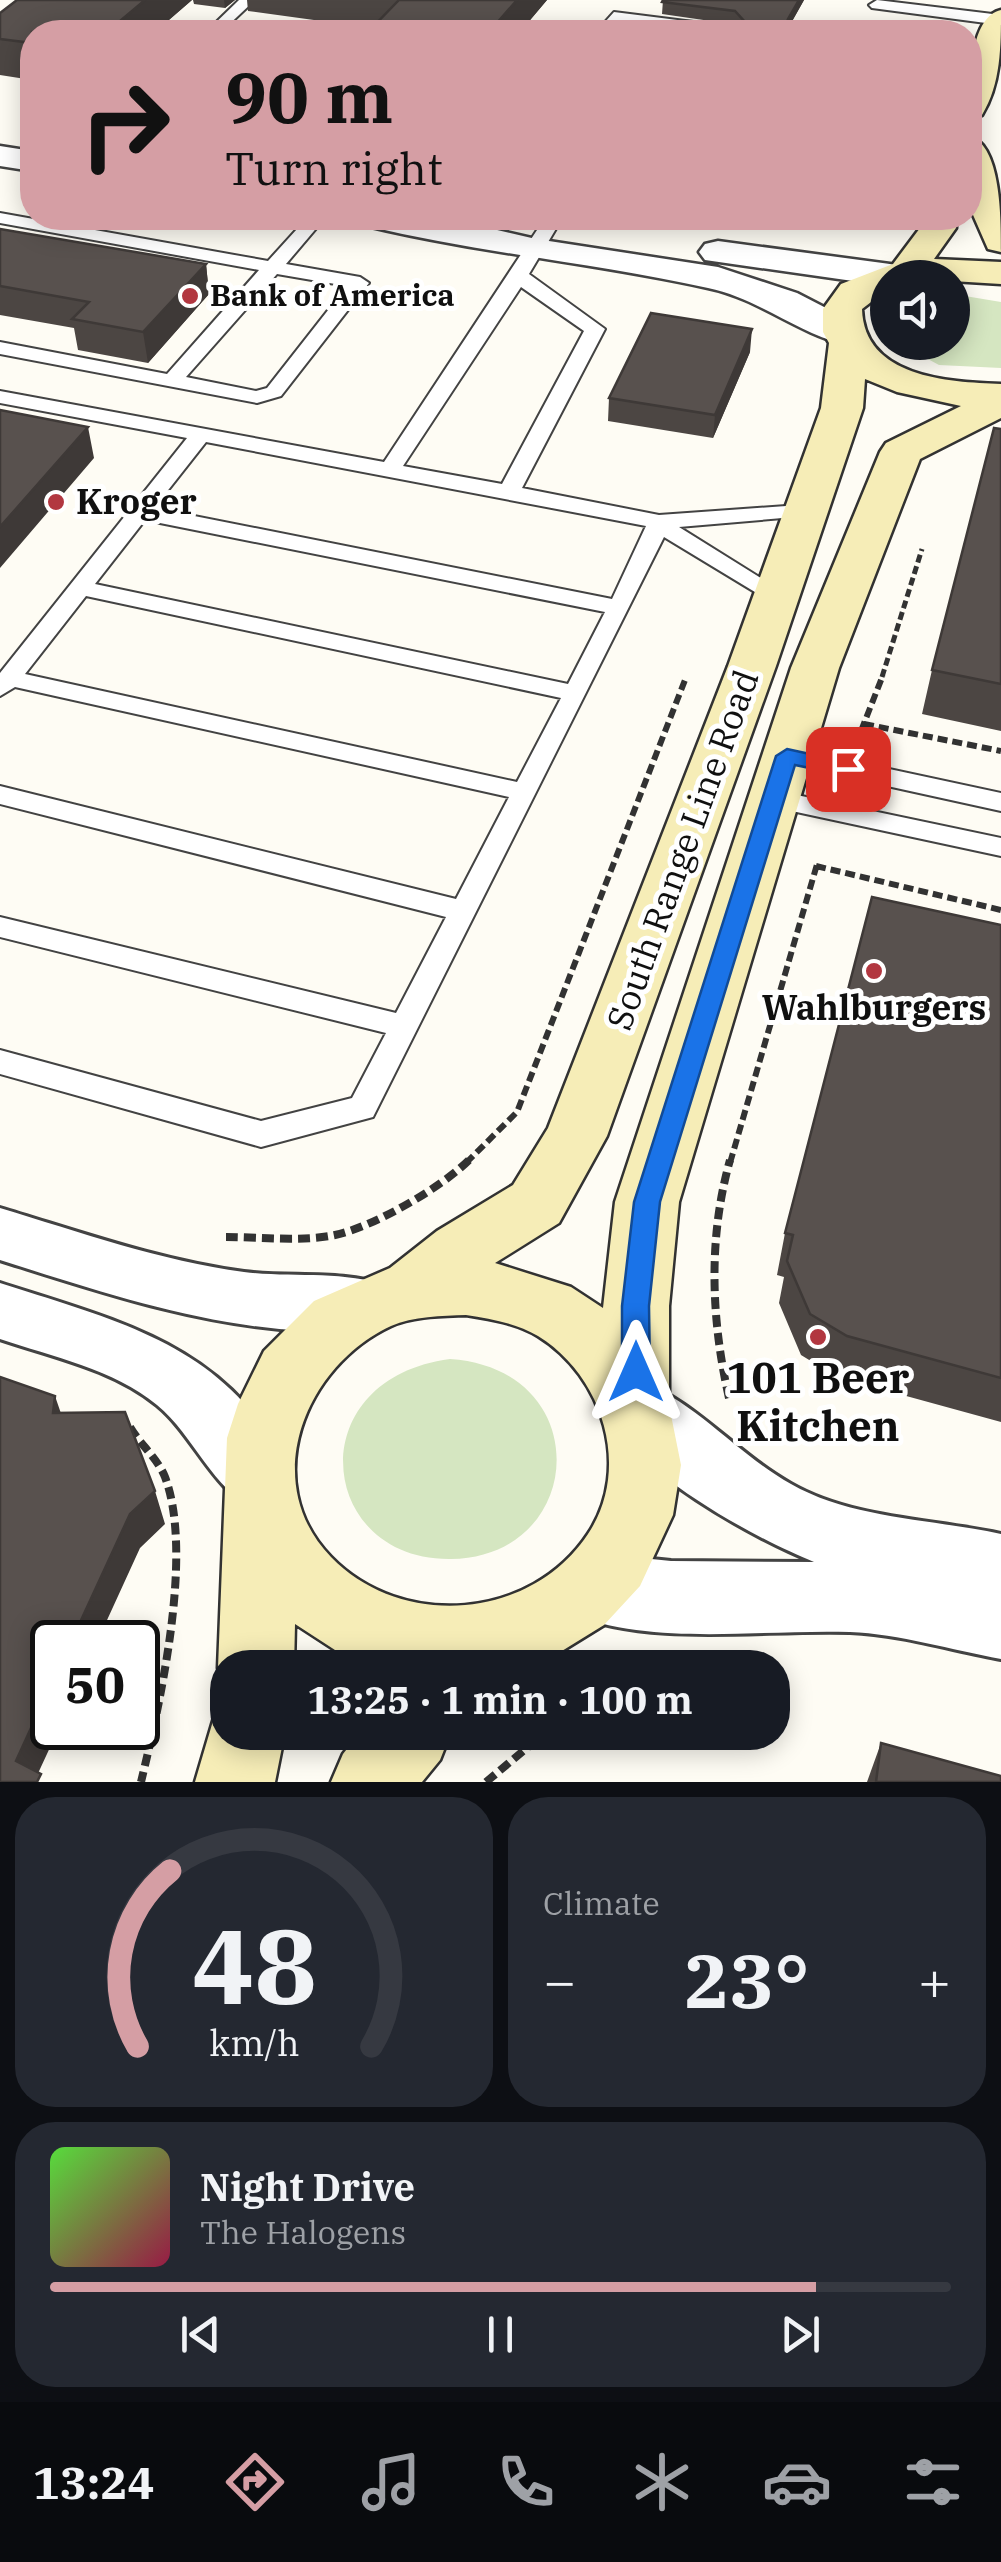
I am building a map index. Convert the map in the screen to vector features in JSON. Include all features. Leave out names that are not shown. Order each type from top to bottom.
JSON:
[{"type":"main road","points":[[982,74],[1001,20]]},
{"type":"main road","points":[[982,193],[1001,241]]},
{"type":"main road","points":[[910,260],[936,230]]},
{"type":"main road","points":[[970,270],[1001,273]]},
{"type":"main road","points":[[870,288],[850,299],[842,315],[846,337],[867,361],[895,378],[931,390],[1001,399]]},
{"type":"main road","name":"South Range Line Road","points":[[260,1488],[262,1434],[276,1394],[298,1358],[329,1328],[388,1298],[536,1204],[556,1174],[590,1102],[842,408],[846,337]]},
{"type":"main road","name":"South Range Line Road","points":[[637,1407],[636,1306],[647,1202],[814,668],[901,452],[1001,399]]},
{"type":"main road","points":[[388,1298],[466,1286],[520,1296],[570,1320],[610,1357],[637,1407],[646,1442],[646,1480],[637,1518],[620,1555],[570,1604],[511,1650]]},
{"type":"main road","points":[[260,1488],[277,1544],[304,1583],[344,1616],[391,1637],[444,1646],[497,1640],[570,1604]]},
{"type":"main road","points":[[257,1650],[262,1592],[260,1488]]},
{"type":"main road","points":[[235,1782],[242,1750]]},
{"type":"main road","points":[[370,1782],[397,1750]]},
{"type":"street","points":[[456,230],[535,252],[733,282],[782,300],[846,337]]},
{"type":"street","points":[[535,252],[870,271]]},
{"type":"street","points":[[0,1234],[164,1284],[245,1300],[388,1298]]},
{"type":"street","points":[[0,1311],[114,1350],[178,1382],[210,1415],[260,1488]]},
{"type":"street","points":[[637,1407],[724,1480],[789,1519],[869,1542],[1001,1568]]},
{"type":"street","points":[[570,1604],[670,1596],[855,1597],[1001,1623]]},
{"type":"lane","points":[[226,20],[248,0]]},
{"type":"lane","points":[[877,5],[1001,20]]},
{"type":"lane","points":[[612,20],[614,17],[636,20]]},
{"type":"lane","points":[[0,348],[257,397],[268,395],[360,285],[358,280],[68,230]]},
{"type":"lane","points":[[172,381],[305,230]]},
{"type":"lane","points":[[390,470],[535,252]]},
{"type":"lane","points":[[509,492],[594,330],[544,298],[535,252]]},
{"type":"lane","points":[[0,397],[658,522],[806,509]]},
{"type":"lane","points":[[201,434],[4,683],[524,792]]},
{"type":"lane","points":[[139,512],[619,608]]},
{"type":"lane","points":[[658,522],[682,541],[736,568],[776,595]]},
{"type":"lane","points":[[0,1062],[261,1134],[362,1108],[619,608],[658,522]]},
{"type":"lane","points":[[80,588],[576,693]]},
{"type":"lane","points":[[780,777],[848,769],[1001,802]]},
{"type":"lane","points":[[780,777],[834,812],[1001,847]]},
{"type":"lane","points":[[0,795],[463,910]]},
{"type":"lane","points":[[0,926],[404,1026]]},
{"type":"path","points":[[848,769],[896,640],[926,537]]},
{"type":"path","points":[[217,1244],[229,1234],[332,1236],[361,1227],[455,1174],[517,1112],[690,669]]},
{"type":"path","points":[[864,724],[1001,751]]},
{"type":"path","points":[[732,1407],[723,1375],[714,1256],[719,1199],[834,812]]},
{"type":"path","points":[[816,866],[1001,910]]},
{"type":"path","points":[[128,1418],[130,1430],[166,1480],[174,1546],[158,1716],[141,1782]]},
{"type":"path","points":[[486,1782],[524,1750]]},
{"type":"green space","points":[[970,297],[1001,302],[1001,368],[939,365],[930,360],[970,360]]},
{"type":"green space","points":[[450,1359],[498,1370],[531,1394],[551,1426],[557,1462],[549,1497],[529,1528],[496,1550],[451,1559],[406,1552],[373,1531],[352,1502],[343,1467],[348,1432],[367,1399],[401,1373]]},
{"type":"building","points":[[17,0],[145,0],[121,20],[20,20],[20,42],[0,39],[0,13]]},
{"type":"building","points":[[399,0],[517,0],[500,20],[380,20]]},
{"type":"building","points":[[799,0],[788,20],[743,20],[735,11],[662,2]]},
{"type":"building","points":[[0,229],[206,264],[143,332],[72,319],[89,302],[0,286]]},
{"type":"building","points":[[651,313],[752,329],[715,415],[609,398]]},
{"type":"building","points":[[0,410],[88,427],[0,527]]},
{"type":"building","points":[[994,428],[1001,429],[1001,684],[932,670]]},
{"type":"building","points":[[872,897],[1001,925],[1001,1378],[847,1336],[810,1314],[787,1261],[793,1235],[785,1233]]},
{"type":"building","points":[[0,1377],[55,1396],[53,1413],[125,1412],[155,1491],[130,1514],[81,1620],[30,1620],[30,1730],[16,1761],[41,1774],[37,1782],[0,1782]]},
{"type":"building","points":[[881,1743],[1001,1776],[1001,1782],[876,1782]]},
{"type":"place","name":"Bank of America","points":[[190,296]]},
{"type":"place","name":"Kroger","points":[[56,502]]},
{"type":"place","name":"Wahlburgers","points":[[874,971]]},
{"type":"place","name":"101 Beer Kitchen","points":[[818,1337]]},
{"type":"route","points":[[636,1372],[639,1248],[647,1202],[668,1125],[787,756],[848,769]]}]
